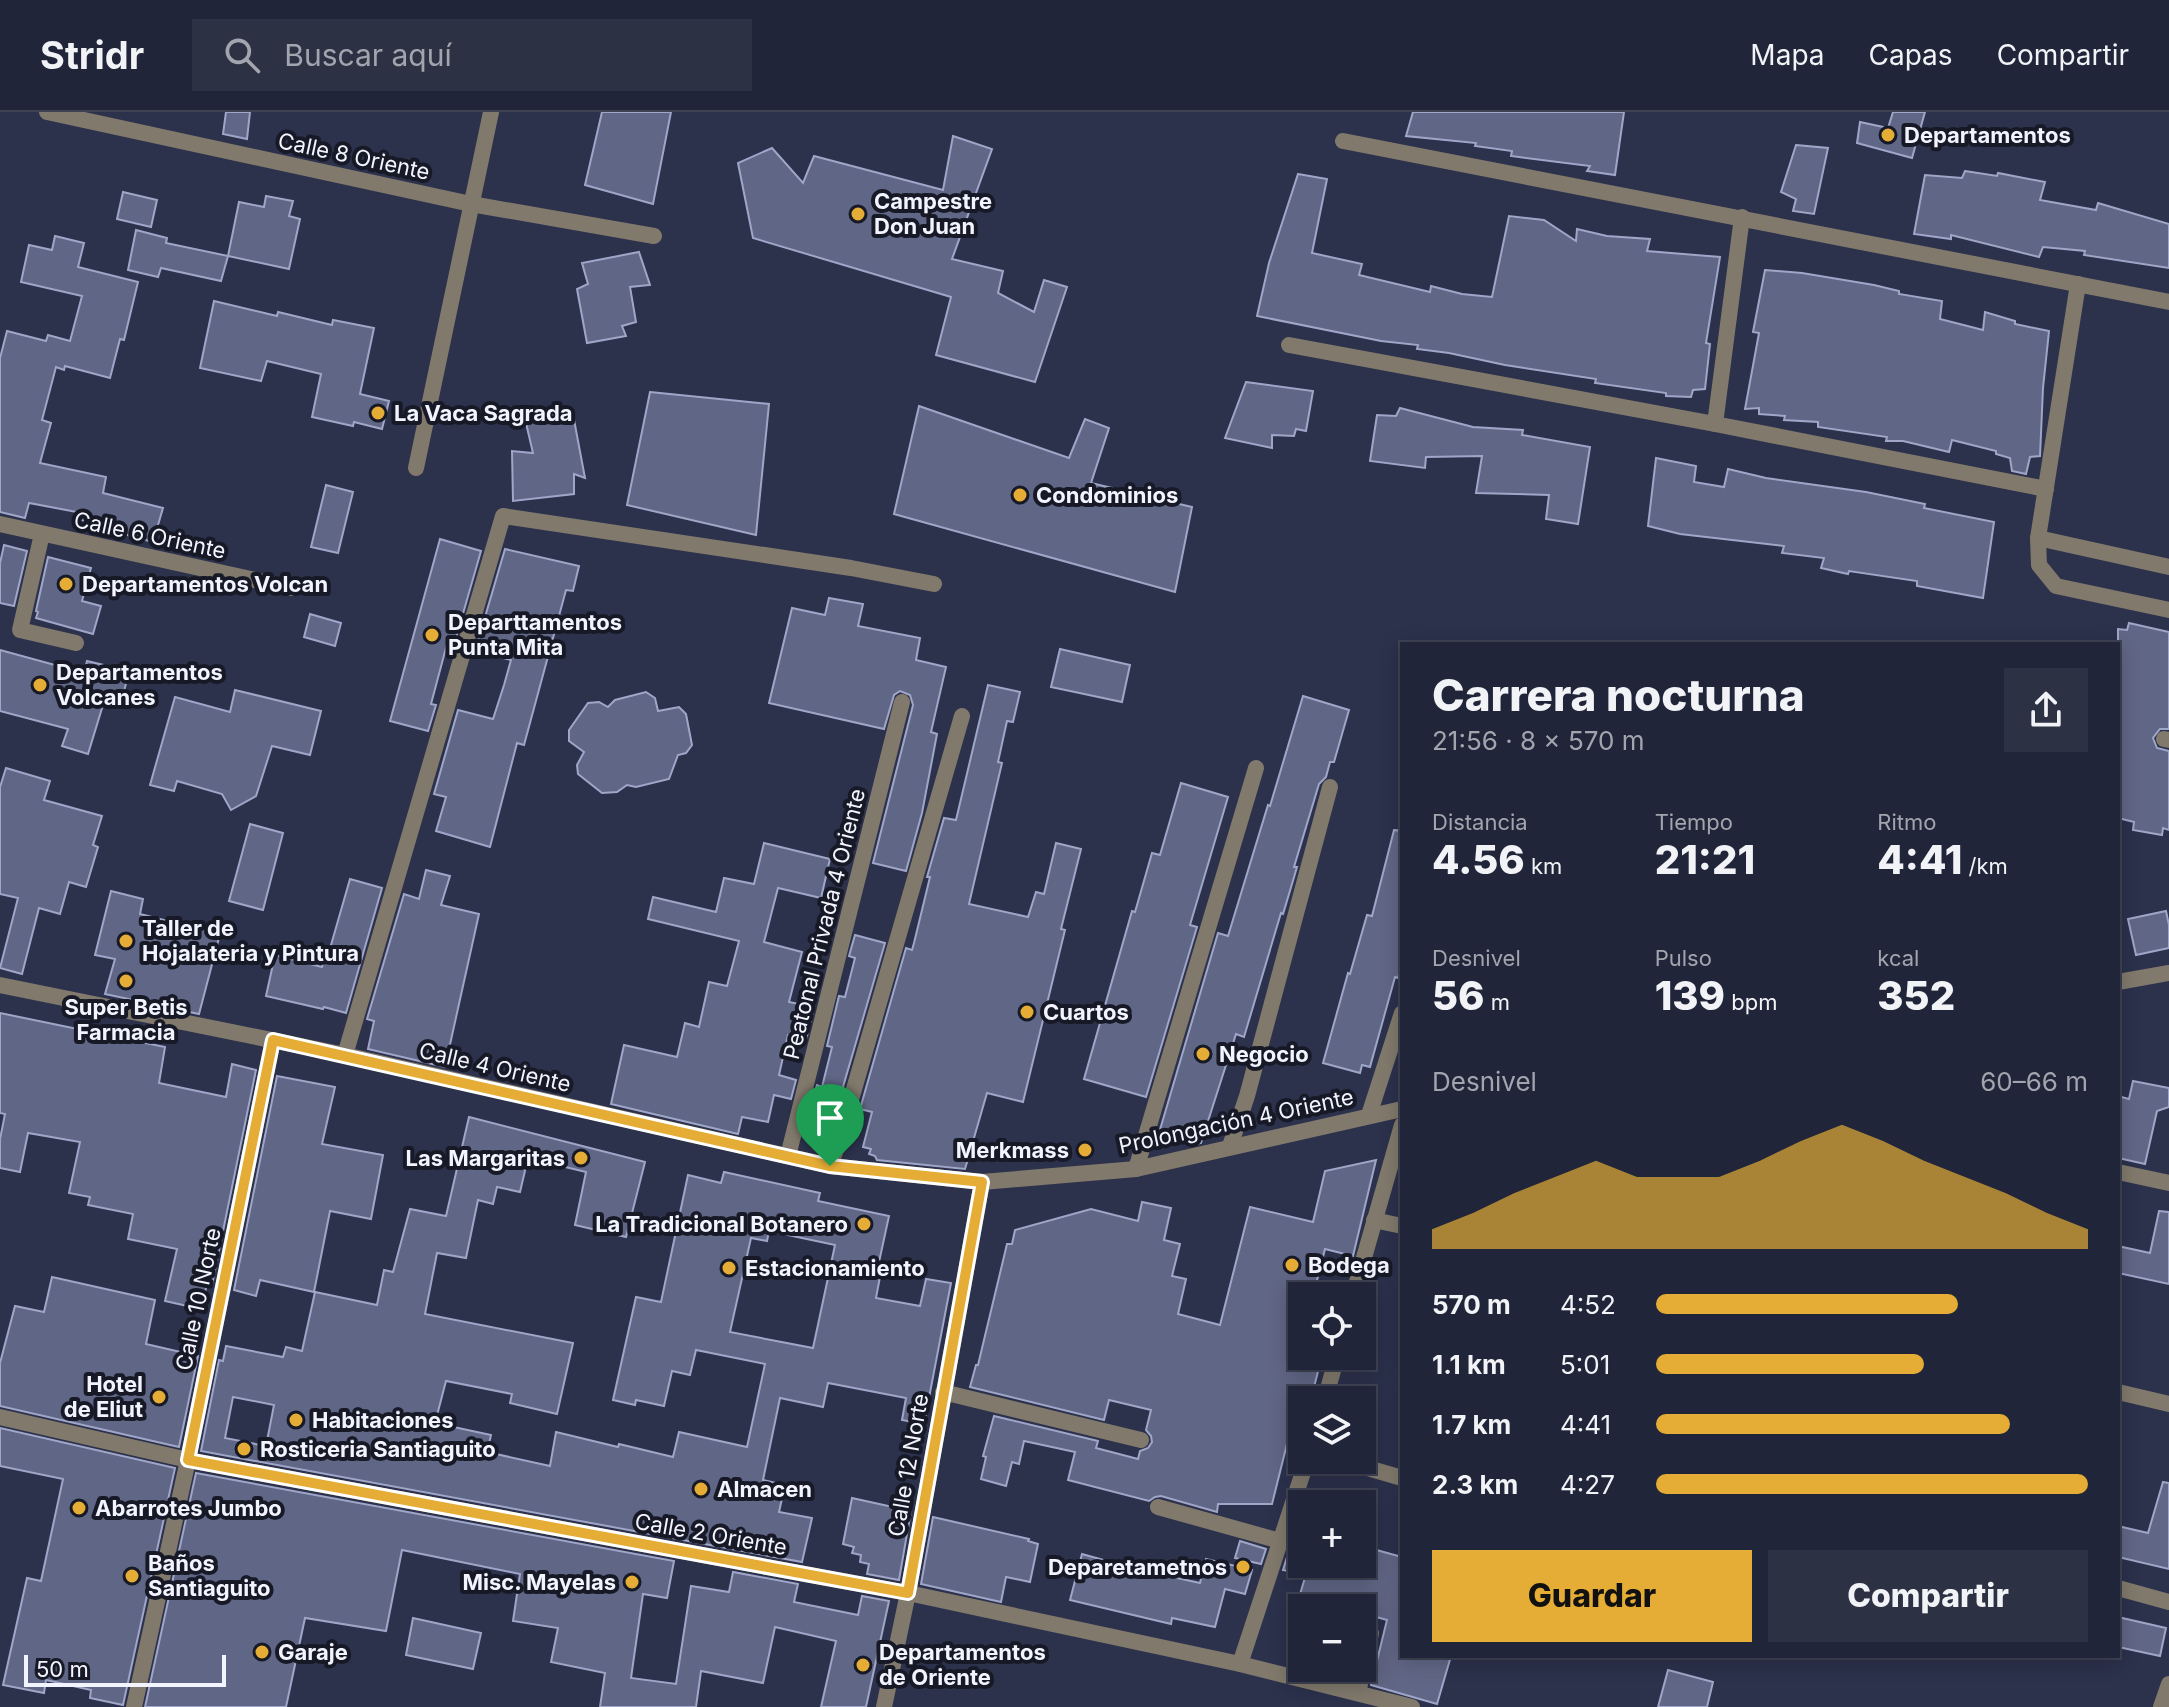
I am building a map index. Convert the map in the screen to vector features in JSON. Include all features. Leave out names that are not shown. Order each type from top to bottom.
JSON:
[{"type":"street","name":"Calle 8 Oriente","points":[[47,112],[471,204],[654,236]]},
{"type":"street","points":[[416,468],[491,112]]},
{"type":"street","points":[[1343,141],[2169,302]]},
{"type":"street","points":[[1715,424],[1742,217]]},
{"type":"street","points":[[2078,284],[2038,538],[2039,565],[2056,586],[2169,610]]},
{"type":"street","points":[[1289,345],[2046,489]]},
{"type":"street","points":[[345,1055],[503,516],[851,568],[934,584]]},
{"type":"street","name":"Calle 6 Oriente","points":[[0,524],[291,588]]},
{"type":"street","points":[[42,534],[20,630],[76,643]]},
{"type":"street","points":[[2038,538],[2169,567]]},
{"type":"street","name":"Peatonal Privada 4 Oriente","points":[[788,1156],[902,702]]},
{"type":"street","points":[[830,1166],[962,716]]},
{"type":"street","points":[[1136,1169],[1256,768]]},
{"type":"street","points":[[1230,1146],[1247,1096],[1330,787]]},
{"type":"street","points":[[2120,982],[2169,973]]},
{"type":"street","name":"Calle 4 Oriente","points":[[0,985],[345,1055],[830,1166],[982,1182]]},
{"type":"street","points":[[1369,1115],[1400,1019]]},
{"type":"street","name":"Calle 10 Norte","points":[[134,1707],[188,1460],[273,1040]]},
{"type":"street","name":"Prolongación 4 Oriente","points":[[982,1182],[1136,1169],[1400,1109]]},
{"type":"street","points":[[1357,1282],[1400,1132]]},
{"type":"street","points":[[2120,1172],[2169,1183]]},
{"type":"street","name":"Calle 12 Norte","points":[[884,1707],[908,1593],[982,1182]]},
{"type":"street","points":[[1374,1220],[1400,1226]]},
{"type":"street","points":[[943,1392],[1141,1440]]},
{"type":"street","points":[[2120,1392],[2169,1404]]},
{"type":"street","name":"Calle 2 Oriente","points":[[0,1417],[188,1460],[908,1593],[1240,1664],[1412,1707]]},
{"type":"street","points":[[1376,1470],[1400,1477]]},
{"type":"street","points":[[1240,1664],[1302,1474]]},
{"type":"street","points":[[1158,1507],[1280,1541]]},
{"type":"street","points":[[2120,1589],[2169,1602]]},
{"type":"street","points":[[1358,1693],[1360,1682]]},
{"type":"street","points":[[2161,1707],[2169,1684]]},
{"type":"building","points":[[226,112],[250,112],[247,139],[223,134]]},
{"type":"building","points":[[602,112],[671,112],[653,204],[585,185]]},
{"type":"building","points":[[1413,112],[1624,112],[1615,175],[1587,171],[1590,166],[1511,156],[1512,151],[1475,146],[1476,143],[1406,136]]},
{"type":"building","name":"Departamentos","points":[[1893,112],[1925,112],[1912,158],[1857,143],[1860,122],[1888,128]]},
{"type":"building","name":"Campestre Don Juan","points":[[953,136],[992,149],[952,259],[1003,271],[998,293],[1034,312],[1044,280],[1067,287],[1035,382],[936,355],[951,297],[753,238],[738,163],[772,148],[803,183],[814,156],[943,190]]},
{"type":"building","points":[[1796,145],[1828,148],[1814,214],[1793,211],[1796,199],[1781,192]]},
{"type":"building","points":[[1965,171],[1997,176],[1998,173],[2045,182],[2040,200],[2096,210],[2098,203],[2169,224],[2169,268],[2084,255],[2085,251],[2043,247],[2039,257],[1951,235],[1951,239],[1914,234],[1925,175],[1962,178]]},
{"type":"building","points":[[1298,174],[1327,179],[1312,253],[1362,264],[1359,275],[1430,292],[1431,286],[1492,297],[1509,216],[1544,220],[1576,241],[1577,229],[1607,236],[1650,239],[1647,251],[1720,257],[1706,343],[1710,344],[1705,389],[1693,390],[1691,397],[1666,396],[1666,393],[1595,383],[1596,379],[1417,349],[1418,345],[1381,341],[1257,316],[1269,263]]},
{"type":"building","points":[[123,192],[157,200],[151,227],[117,219]]},
{"type":"building","points":[[266,196],[293,201],[289,216],[300,219],[289,269],[228,256],[239,202],[264,207]]},
{"type":"building","points":[[136,230],[167,238],[166,243],[228,256],[221,281],[161,268],[158,277],[128,270]]},
{"type":"building","points":[[55,236],[84,243],[78,267],[138,282],[124,340],[120,339],[110,378],[65,366],[64,370],[56,367],[42,420],[51,423],[40,463],[106,477],[103,493],[163,508],[153,542],[105,529],[106,525],[81,520],[82,513],[29,503],[25,518],[0,512],[0,358],[7,331],[46,341],[48,335],[70,341],[82,296],[21,282],[29,245],[52,250]]},
{"type":"building","points":[[639,252],[650,285],[630,287],[636,322],[622,326],[626,336],[587,343],[577,289],[588,284],[582,263]]},
{"type":"building","points":[[1765,270],[1874,285],[1899,291],[1899,294],[1942,301],[1940,319],[1983,330],[1985,312],[2015,321],[2015,324],[2049,331],[2040,456],[2030,457],[2026,474],[2012,471],[2010,458],[1996,454],[1996,451],[1952,440],[1949,452],[1903,441],[1886,441],[1887,437],[1818,427],[1818,422],[1784,420],[1785,416],[1759,414],[1759,408],[1745,409],[1759,333],[1753,332]]},
{"type":"building","points":[[214,301],[277,316],[278,312],[332,325],[333,320],[374,328],[360,394],[389,401],[382,429],[312,417],[321,374],[267,361],[261,381],[200,368]]},
{"type":"building","points":[[1246,382],[1313,391],[1306,431],[1296,429],[1294,436],[1272,435],[1272,448],[1225,438]]},
{"type":"building","points":[[650,392],[769,404],[756,535],[627,505]]},
{"type":"building","name":"Condominios","points":[[919,406],[1069,458],[1085,419],[1109,428],[1091,483],[1192,507],[1175,592],[894,514]]},
{"type":"building","points":[[1400,408],[1473,427],[1523,430],[1522,435],[1590,447],[1578,524],[1546,519],[1549,495],[1476,493],[1482,456],[1426,457],[1425,468],[1370,461],[1377,415],[1396,416]]},
{"type":"building","points":[[572,409],[585,478],[574,474],[574,494],[513,501],[512,451],[533,453],[526,423]]},
{"type":"building","points":[[1656,458],[1696,466],[1694,482],[1724,487],[1728,469],[1766,478],[1866,492],[1994,522],[1983,598],[1917,586],[1917,581],[1821,568],[1824,558],[1782,553],[1784,546],[1680,534],[1648,526]]},
{"type":"building","points":[[326,485],[353,492],[338,553],[311,547]]},
{"type":"building","name":"Departtamentos Punta Mita","points":[[440,539],[481,551],[454,645],[447,644],[431,704],[436,705],[428,731],[390,721]]},
{"type":"building","points":[[4,545],[27,551],[14,606],[0,603],[0,563]]},
{"type":"building","points":[[505,549],[579,566],[573,591],[566,590],[524,745],[517,743],[490,847],[436,831],[446,797],[434,794],[458,710],[493,719],[504,685],[511,660],[475,651]]},
{"type":"building","name":"Departamentos Volcan","points":[[48,557],[91,568],[82,601],[101,606],[93,634],[36,618]]},
{"type":"building","points":[[829,598],[863,604],[858,626],[920,638],[916,660],[946,667],[931,732],[937,734],[922,813],[906,871],[873,863],[913,705],[910,695],[900,691],[894,695],[884,729],[769,703],[792,608],[825,615]]},
{"type":"building","points":[[310,614],[341,623],[335,646],[304,637]]},
{"type":"building","points":[[2129,623],[2169,632],[2169,729],[2160,729],[2153,738],[2157,748],[2169,751],[2169,830],[2163,828],[2162,835],[2133,830],[2134,822],[2120,818],[2118,629],[2127,630]]},
{"type":"building","points":[[1060,649],[1130,665],[1122,702],[1051,687]]},
{"type":"building","name":"Departamentos Volcanes","points":[[0,650],[84,673],[87,661],[129,671],[120,708],[103,705],[88,754],[62,746],[68,729],[0,711]]},
{"type":"building","points":[[988,685],[1020,692],[1013,722],[1007,721],[998,762],[1002,763],[969,904],[1028,917],[1036,892],[1044,894],[1056,843],[1081,849],[1061,929],[1065,930],[1023,1102],[987,1093],[965,1169],[877,1160],[869,1154],[871,1149],[863,1147],[872,1112],[860,1109],[906,948],[912,950],[930,877],[927,877],[944,818],[956,820]]},
{"type":"building","points":[[235,690],[321,711],[310,755],[272,746],[256,796],[231,810],[222,794],[177,781],[174,791],[150,785],[175,697],[230,712]]},
{"type":"building","points":[[646,692],[655,698],[658,711],[679,707],[686,714],[692,745],[686,753],[678,755],[669,779],[636,787],[627,785],[617,792],[602,793],[578,774],[577,765],[584,752],[569,741],[569,730],[588,703],[599,702],[608,707],[615,700]]},
{"type":"building","points":[[1303,696],[1349,710],[1334,762],[1330,762],[1326,777],[1319,784],[1294,867],[1297,867],[1292,884],[1244,1037],[1236,1034],[1201,1143],[1196,1144],[1159,1133],[1218,933],[1228,936]]},
{"type":"building","points":[[6,768],[50,781],[44,800],[102,816],[93,845],[98,847],[86,887],[69,882],[60,914],[39,908],[22,974],[0,968],[18,898],[0,894],[0,787]]},
{"type":"building","points":[[1181,783],[1228,797],[1190,925],[1197,927],[1146,1097],[1084,1079],[1132,911],[1135,912],[1152,853],[1160,855]]},
{"type":"building","points":[[250,824],[283,833],[263,910],[229,901]]},
{"type":"building","points":[[1394,830],[1400,831],[1400,970],[1398,978],[1395,977],[1370,1067],[1362,1065],[1360,1073],[1323,1063],[1367,915],[1372,916]]},
{"type":"building","points":[[764,843],[830,859],[821,898],[778,888],[764,942],[802,952],[789,1002],[814,1007],[806,1040],[788,1035],[779,1075],[796,1080],[791,1099],[774,1095],[768,1122],[742,1117],[738,1134],[611,1104],[624,1045],[677,1057],[685,1023],[699,1027],[709,982],[727,986],[739,941],[648,919],[653,897],[716,912],[724,878],[754,884]]},
{"type":"building","points":[[426,870],[450,876],[441,905],[479,914],[445,1067],[368,1049],[374,1021],[367,1019],[404,894],[419,899]]},
{"type":"building","points":[[350,879],[382,888],[346,1013],[266,996],[275,955],[322,967]]},
{"type":"building","points":[[111,891],[143,899],[140,914],[220,934],[199,1014],[105,994],[115,959],[95,955]]},
{"type":"building","points":[[2166,911],[2169,948],[2136,955],[2128,919]]},
{"type":"building","points":[[855,935],[885,943],[838,1104],[827,1101],[826,1107],[812,1104],[817,1085],[822,1087],[832,1047],[827,1046],[839,996],[845,997],[855,958],[849,956]]},
{"type":"building","points":[[0,1013],[165,1047],[159,1083],[226,1097],[232,1064],[256,1070],[212,1285],[207,1284],[201,1309],[165,1301],[177,1249],[128,1239],[133,1214],[88,1205],[90,1197],[69,1193],[80,1142],[28,1133],[20,1172],[0,1168],[0,1139],[5,1114],[0,1113]]},
{"type":"building","points":[[277,1076],[335,1087],[322,1144],[383,1155],[371,1219],[330,1211],[314,1292],[260,1280],[256,1296],[234,1290]]},
{"type":"building","points":[[2133,1081],[2169,1088],[2169,1107],[2157,1111],[2145,1164],[2120,1158],[2120,1097],[2129,1099]]},
{"type":"building","points":[[469,1117],[645,1162],[626,1237],[575,1225],[586,1172],[528,1158],[520,1192],[497,1187],[493,1204],[478,1200],[466,1258],[437,1253],[425,1314],[573,1343],[557,1414],[510,1403],[512,1394],[446,1381],[435,1423],[491,1435],[487,1452],[550,1466],[556,1432],[673,1457],[679,1432],[747,1447],[765,1364],[696,1350],[690,1375],[672,1371],[664,1406],[636,1400],[635,1405],[613,1400],[636,1297],[661,1302],[688,1175],[721,1183],[724,1172],[820,1193],[818,1201],[889,1216],[876,1276],[880,1277],[876,1298],[920,1306],[926,1279],[951,1283],[924,1424],[902,1420],[906,1398],[828,1383],[823,1407],[780,1398],[763,1480],[785,1485],[779,1512],[812,1518],[802,1562],[201,1451],[219,1360],[223,1361],[226,1346],[283,1357],[286,1347],[302,1351],[315,1292],[377,1305],[384,1270],[393,1272],[410,1209],[446,1216]],"holes":[[[769,1231],[835,1245],[813,1348],[730,1332],[751,1238],[767,1241]],[[233,1397],[274,1405],[266,1446],[225,1438]]]},
{"type":"building","points":[[1376,1160],[1353,1256],[1325,1249],[1317,1282],[1288,1282],[1288,1370],[1318,1370],[1314,1386],[1288,1386],[1288,1444],[1272,1504],[1218,1504],[1217,1512],[1161,1496],[1149,1501],[1068,1480],[1075,1452],[1024,1441],[1019,1464],[1012,1462],[1006,1486],[981,1479],[986,1457],[983,1456],[994,1416],[1098,1441],[1096,1448],[1138,1459],[1140,1451],[1152,1442],[1146,1430],[1151,1410],[1109,1400],[1104,1420],[970,1387],[1007,1244],[1012,1244],[1015,1230],[1091,1209],[1138,1221],[1142,1202],[1171,1208],[1164,1240],[1180,1244],[1172,1276],[1186,1279],[1178,1314],[1220,1325],[1250,1207],[1313,1222],[1325,1171]]},
{"type":"building","points":[[2159,1211],[2169,1212],[2169,1284],[2120,1273],[2120,1246],[2150,1253]]},
{"type":"building","points":[[52,1277],[155,1300],[146,1344],[198,1356],[179,1447],[0,1406],[0,1363],[15,1306],[44,1312]]},
{"type":"building","points":[[0,1428],[175,1468],[123,1705],[90,1698],[91,1690],[46,1680],[44,1693],[3,1685],[27,1578],[41,1581],[63,1479],[0,1466]]},
{"type":"building","points":[[196,1473],[674,1561],[667,1598],[643,1594],[631,1678],[676,1684],[691,1586],[729,1592],[733,1572],[798,1584],[794,1602],[858,1615],[862,1596],[889,1601],[866,1707],[821,1707],[836,1641],[775,1627],[763,1683],[701,1671],[696,1707],[600,1707],[605,1673],[551,1662],[558,1628],[513,1621],[520,1574],[402,1550],[386,1631],[305,1618],[286,1707],[145,1707]]},
{"type":"building","points":[[2163,1482],[2169,1483],[2169,1569],[2120,1557],[2120,1526],[2148,1533]]},
{"type":"building","points":[[852,1498],[911,1511],[899,1580],[867,1574],[869,1564],[860,1562],[861,1555],[852,1553],[854,1547],[843,1544]]},
{"type":"building","points":[[933,1517],[1029,1539],[1038,1544],[1030,1582],[1006,1577],[1001,1602],[921,1584]]},
{"type":"building","points":[[1240,1541],[1266,1549],[1261,1564],[1235,1558]]},
{"type":"building","points":[[1376,1550],[1400,1556],[1400,1658],[1450,1658],[1437,1704],[1371,1685],[1376,1682],[1376,1665],[1387,1620],[1376,1617],[1376,1594],[1300,1594],[1305,1578],[1376,1578]]},
{"type":"building","points":[[1082,1554],[1200,1583],[1206,1559],[1252,1570],[1245,1594],[1225,1589],[1215,1627],[1172,1618],[1171,1624],[1070,1600]]},
{"type":"building","points":[[1288,1554],[1288,1571],[1283,1570]]},
{"type":"building","points":[[2120,1617],[2166,1628],[2160,1656],[2120,1647]]},
{"type":"building","points":[[413,1618],[481,1633],[473,1669],[406,1655]]},
{"type":"building","points":[[1668,1670],[1713,1682],[1707,1707],[1658,1707]]},
{"type":"place","name":"Departamentos","points":[[1888,135]]},
{"type":"place","name":"Campestre Don Juan","points":[[858,214]]},
{"type":"place","name":"La Vaca Sagrada","points":[[378,413]]},
{"type":"place","name":"Condominios","points":[[1020,495]]},
{"type":"place","name":"Departamentos Volcan","points":[[66,584]]},
{"type":"place","name":"Departtamentos Punta Mita","points":[[432,635]]},
{"type":"place","name":"Departamentos Volcanes","points":[[40,685]]},
{"type":"place","name":"Taller de Hojalateria y Pintura","points":[[126,941]]},
{"type":"place","name":"Super Betis Farmacia","points":[[126,981]]},
{"type":"place","name":"Cuartos","points":[[1027,1012]]},
{"type":"place","name":"Negocio","points":[[1203,1054]]},
{"type":"place","name":"Merkmass","points":[[1085,1150]]},
{"type":"place","name":"Las Margaritas","points":[[581,1158]]},
{"type":"place","name":"La Tradicional Botanero","points":[[864,1224]]},
{"type":"place","name":"Bodega","points":[[1292,1265]]},
{"type":"place","name":"Estacionamiento","points":[[729,1268]]},
{"type":"place","name":"Hotel de Eliut","points":[[159,1397]]},
{"type":"place","name":"Habitaciones","points":[[296,1420]]},
{"type":"place","name":"Rosticeria Santiaguito","points":[[244,1449]]},
{"type":"place","name":"Almacen","points":[[701,1489]]},
{"type":"place","name":"Abarrotes Jumbo","points":[[79,1508]]},
{"type":"place","name":"Deparetametnos","points":[[1243,1567]]},
{"type":"place","name":"Baños Santiaguito","points":[[132,1576]]},
{"type":"place","name":"Misc. Mayelas","points":[[632,1582]]},
{"type":"place","name":"Garaje","points":[[262,1652]]},
{"type":"place","name":"Departamentos de Oriente","points":[[863,1665]]},
{"type":"route","points":[[273,1040],[830,1166],[982,1182],[908,1593],[188,1460],[273,1040]]}]
